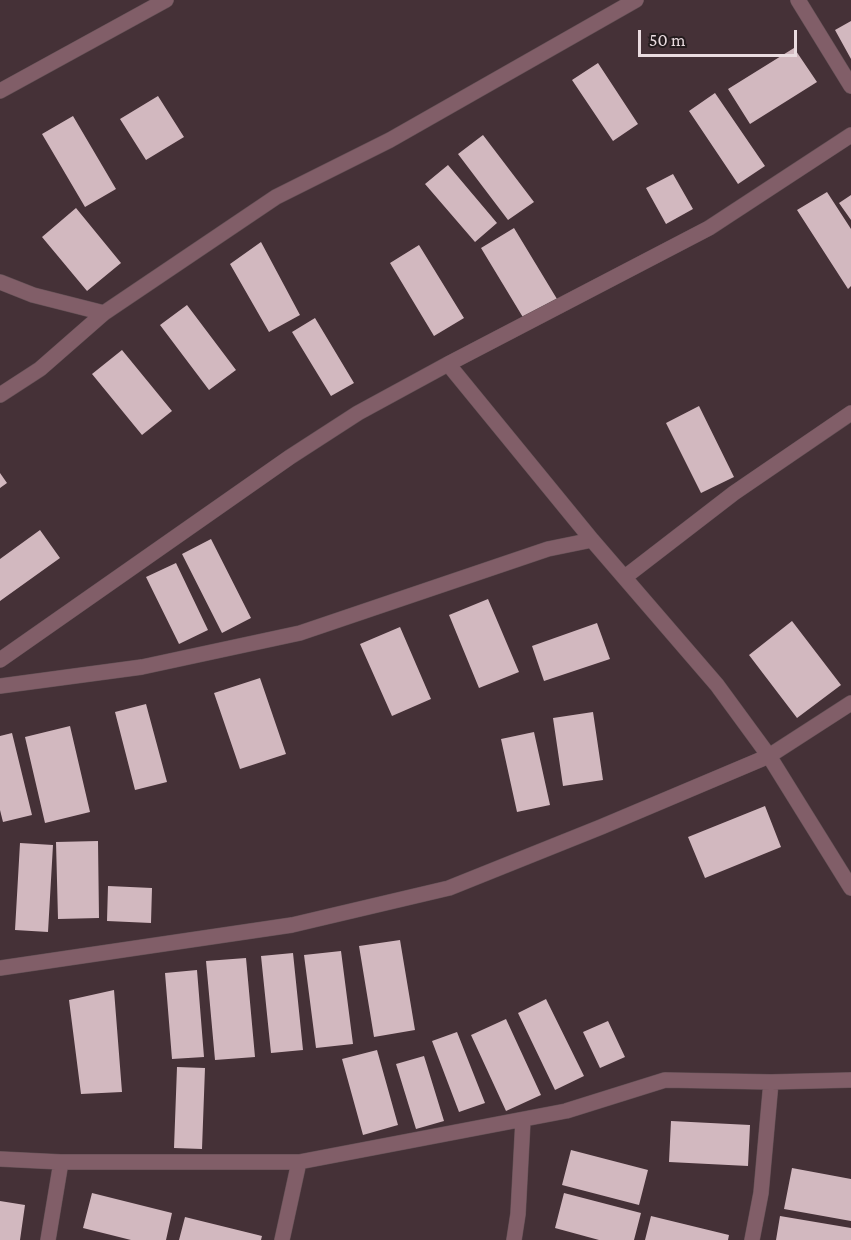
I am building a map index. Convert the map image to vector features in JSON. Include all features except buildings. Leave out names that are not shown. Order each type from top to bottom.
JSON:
[{"type":"street","points":[[0,91],[166,0]]},
{"type":"street","points":[[0,395],[40,369],[104,313],[276,197],[390,140],[636,0]]},
{"type":"street","points":[[798,0],[851,86]]},
{"type":"street","points":[[0,660],[290,457],[358,413],[709,228],[851,135]]},
{"type":"street","points":[[0,282],[33,295],[104,313]]},
{"type":"street","points":[[448,364],[592,540],[717,685],[769,756],[851,888]]},
{"type":"street","points":[[625,577],[734,493],[851,413]]},
{"type":"street","points":[[1,683],[142,667],[300,633],[548,549],[592,540]]},
{"type":"street","points":[[0,968],[292,925],[449,888],[769,756],[851,703]]},
{"type":"street","points":[[0,1159],[61,1162],[299,1162],[566,1111],[665,1080],[771,1082],[851,1080]]},
{"type":"street","points":[[752,1240],[761,1193],[771,1082]]},
{"type":"street","points":[[514,1240],[518,1215],[523,1120]]},
{"type":"street","points":[[48,1240],[61,1162]]},
{"type":"street","points":[[282,1240],[299,1162]]}]
